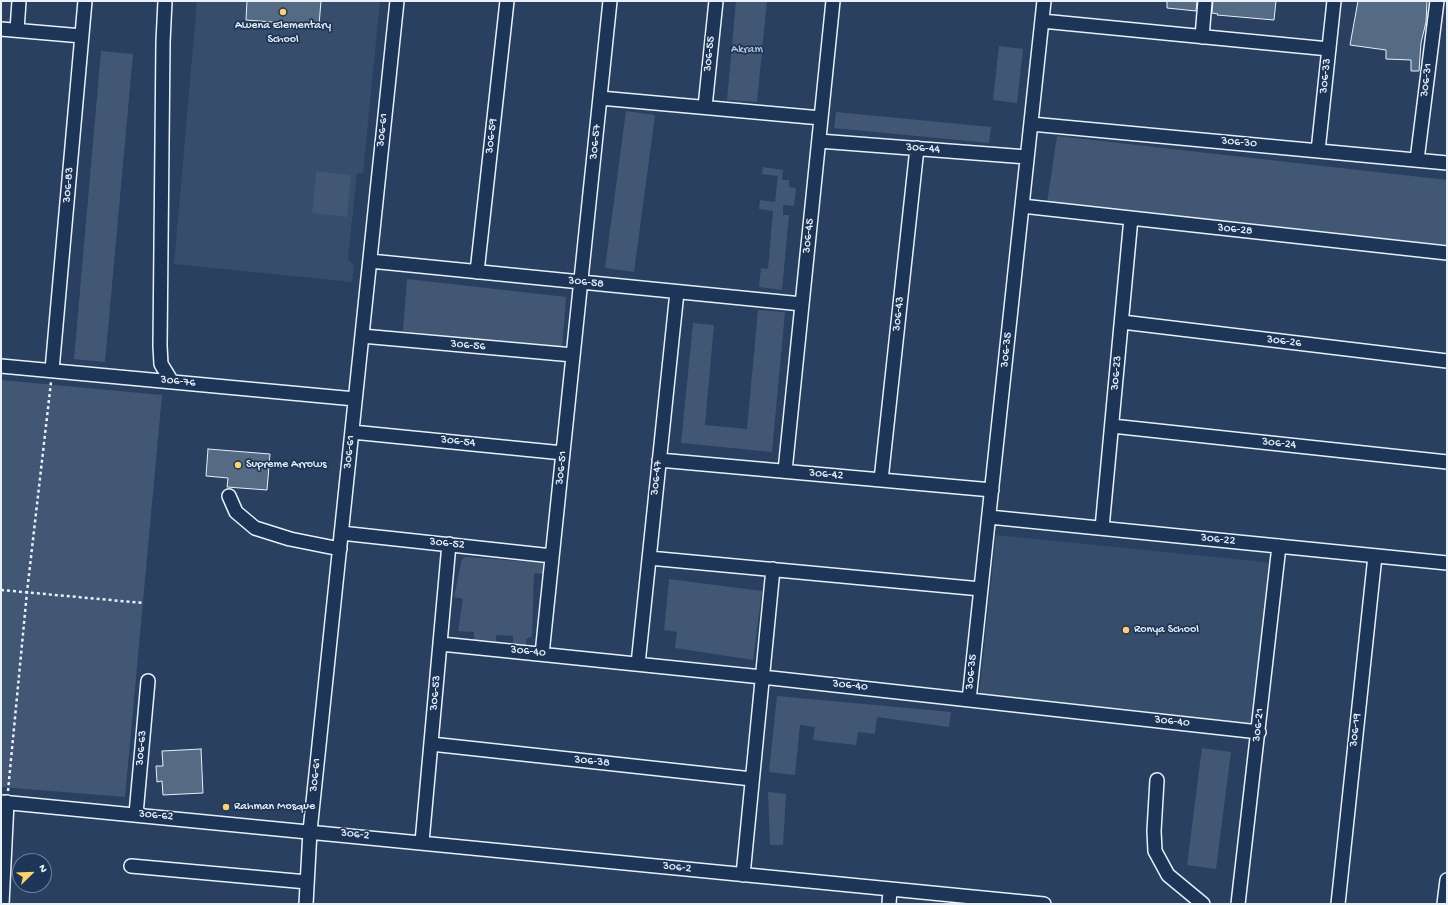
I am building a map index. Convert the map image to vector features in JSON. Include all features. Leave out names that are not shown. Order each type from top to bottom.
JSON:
[{"type":"street","points":[[17,30],[19,1]]},
{"type":"street","name":"306-83","points":[[52,370],[85,1]]},
{"type":"street","points":[[165,1],[163,42],[160,346],[161,364],[172,382]]},
{"type":"street","name":"306-61","points":[[306,904],[310,831],[397,1]]},
{"type":"street","name":"306-59","points":[[477,272],[507,1]]},
{"type":"street","name":"306-57","points":[[581,282],[610,1]]},
{"type":"street","name":"306-55","points":[[705,107],[716,1]]},
{"type":"street","name":"306-45","points":[[785,471],[834,1]]},
{"type":"street","name":"306-35","points":[[969,700],[1044,1]]},
{"type":"street","points":[[1202,37],[1205,1]]},
{"type":"street","name":"306-33","points":[[1318,151],[1334,1]]},
{"type":"street","name":"306-31","points":[[1417,160],[1437,1]]},
{"type":"street","points":[[1042,21],[1329,49]]},
{"type":"street","points":[[1,28],[82,36]]},
{"type":"street","points":[[600,98],[821,118]]},
{"type":"street","name":"306-30","points":[[1031,124],[1447,163]]},
{"type":"street","name":"306-44","points":[[819,141],[1027,157]]},
{"type":"street","name":"306-43","points":[[882,480],[917,148]]},
{"type":"street","name":"306-28","points":[[1022,206],[1447,253]]},
{"type":"street","name":"306-23","points":[[1102,528],[1131,218]]},
{"type":"street","name":"306-58","points":[[370,261],[802,304]]},
{"type":"street","name":"306-51","points":[[542,654],[581,282]]},
{"type":"street","name":"306-47","points":[[638,664],[677,292]]},
{"type":"street","name":"306-26","points":[[1122,322],[1447,361]]},
{"type":"street","name":"306-56","points":[[362,336],[573,355]]},
{"type":"street","name":"306-76","points":[[1,366],[356,399]]},
{"type":"street","name":"306-24","points":[[1112,426],[1447,462]]},
{"type":"street","name":"306-54","points":[[352,432],[563,453]]},
{"type":"street","name":"306-42","points":[[659,460],[992,490]]},
{"type":"street","points":[[229,496],[236,512],[256,528],[302,542],[340,549]]},
{"type":"street","name":"306-22","points":[[989,517],[1447,563]]},
{"type":"street","name":"306-52","points":[[342,533],[552,556]]},
{"type":"street","name":"306-53","points":[[422,842],[449,544]]},
{"type":"street","name":"306-21","points":[[1238,904],[1259,732],[1279,546]]},
{"type":"street","name":"306-19","points":[[1338,904],[1375,556]]},
{"type":"street","points":[[649,558],[981,589]]},
{"type":"street","points":[[744,875],[773,569]]},
{"type":"street","name":"306-40","points":[[441,644],[762,677],[1259,732]]},
{"type":"street","name":"306-63","points":[[136,814],[148,681]]},
{"type":"street","name":"306-38","points":[[431,744],[752,779]]},
{"type":"street","points":[[1157,780],[1154,831],[1155,851],[1168,875],[1203,904]]},
{"type":"street","points":[[2,904],[4,802]]},
{"type":"street","name":"306-62","points":[[4,802],[310,831]]},
{"type":"street","name":"306-2","points":[[310,831],[1044,904]]},
{"type":"street","points":[[131,866],[307,882]]},
{"type":"street","points":[[1444,904],[1447,880]]},
{"type":"street","points":[[889,904],[890,889]]},
{"type":"path","points":[[4,802],[52,370]]},
{"type":"path","points":[[1,590],[143,603]]},
{"type":"shaded area","points":[[197,1],[380,1],[363,173],[357,173],[348,259],[354,266],[352,282],[174,264]]},
{"type":"shaded area","name":"Ronya School","points":[[996,535],[1274,563],[1254,724],[979,697]]},
{"type":"green space","name":"Akram","points":[[736,1],[767,1],[757,102],[727,100]]},
{"type":"green space","points":[[999,46],[1023,49],[1017,103],[993,100]]},
{"type":"green space","points":[[101,51],[133,54],[105,362],[74,359]]},
{"type":"green space","points":[[626,111],[655,115],[634,272],[605,268]]},
{"type":"green space","points":[[836,112],[991,127],[989,143],[834,128]]},
{"type":"green space","points":[[1057,136],[1447,180],[1447,245],[1047,203]]},
{"type":"green space","points":[[763,167],[783,170],[782,180],[789,180],[789,187],[796,188],[794,206],[783,205],[783,215],[789,215],[782,290],[759,287],[761,268],[768,269],[773,211],[759,209],[760,200],[775,202],[778,176],[762,174]]},
{"type":"green space","points":[[316,171],[351,175],[347,217],[312,213]]},
{"type":"green space","points":[[407,279],[566,297],[562,350],[403,331]]},
{"type":"green space","points":[[758,310],[785,312],[772,452],[681,443],[693,323],[714,325],[705,425],[747,429]]},
{"type":"green space","points":[[1,380],[162,395],[125,797],[1,787]]},
{"type":"green space","points":[[466,557],[544,563],[544,574],[534,573],[532,636],[526,639],[526,648],[513,646],[513,636],[496,635],[496,641],[474,640],[474,632],[458,631],[463,599],[454,597],[462,559]]},
{"type":"green space","points":[[669,579],[762,591],[753,660],[675,648],[677,632],[664,630]]},
{"type":"green space","points":[[777,696],[951,712],[949,727],[877,717],[875,734],[858,732],[856,745],[813,740],[815,727],[800,725],[795,775],[769,772]]},
{"type":"green space","points":[[1202,748],[1231,752],[1216,869],[1187,865]]},
{"type":"green space","points":[[768,792],[786,794],[783,845],[770,845]]},
{"type":"building","name":"Awena Elementary School","points":[[247,1],[321,1],[319,25],[293,24],[293,29],[273,28],[273,22],[246,20]]},
{"type":"building","points":[[1167,1],[1197,1],[1196,11],[1167,8]]},
{"type":"building","points":[[1213,1],[1276,1],[1274,20],[1217,15],[1218,14],[1212,13]]},
{"type":"building","points":[[1358,1],[1427,1],[1426,22],[1421,43],[1419,71],[1411,71],[1411,60],[1386,59],[1386,50],[1350,45]]},
{"type":"building","name":"Supreme Arrows","points":[[208,449],[270,454],[267,490],[227,487],[228,478],[206,476]]},
{"type":"building","points":[[201,749],[203,793],[163,795],[162,781],[157,782],[156,766],[163,766],[162,751]]},
{"type":"place","name":"Awena Elementary School","points":[[283,12]]},
{"type":"place","name":"Supreme Arrows","points":[[238,465]]},
{"type":"place","name":"Ronya School","points":[[1126,630]]},
{"type":"place","name":"Rahman Mosque","points":[[226,807]]}]
